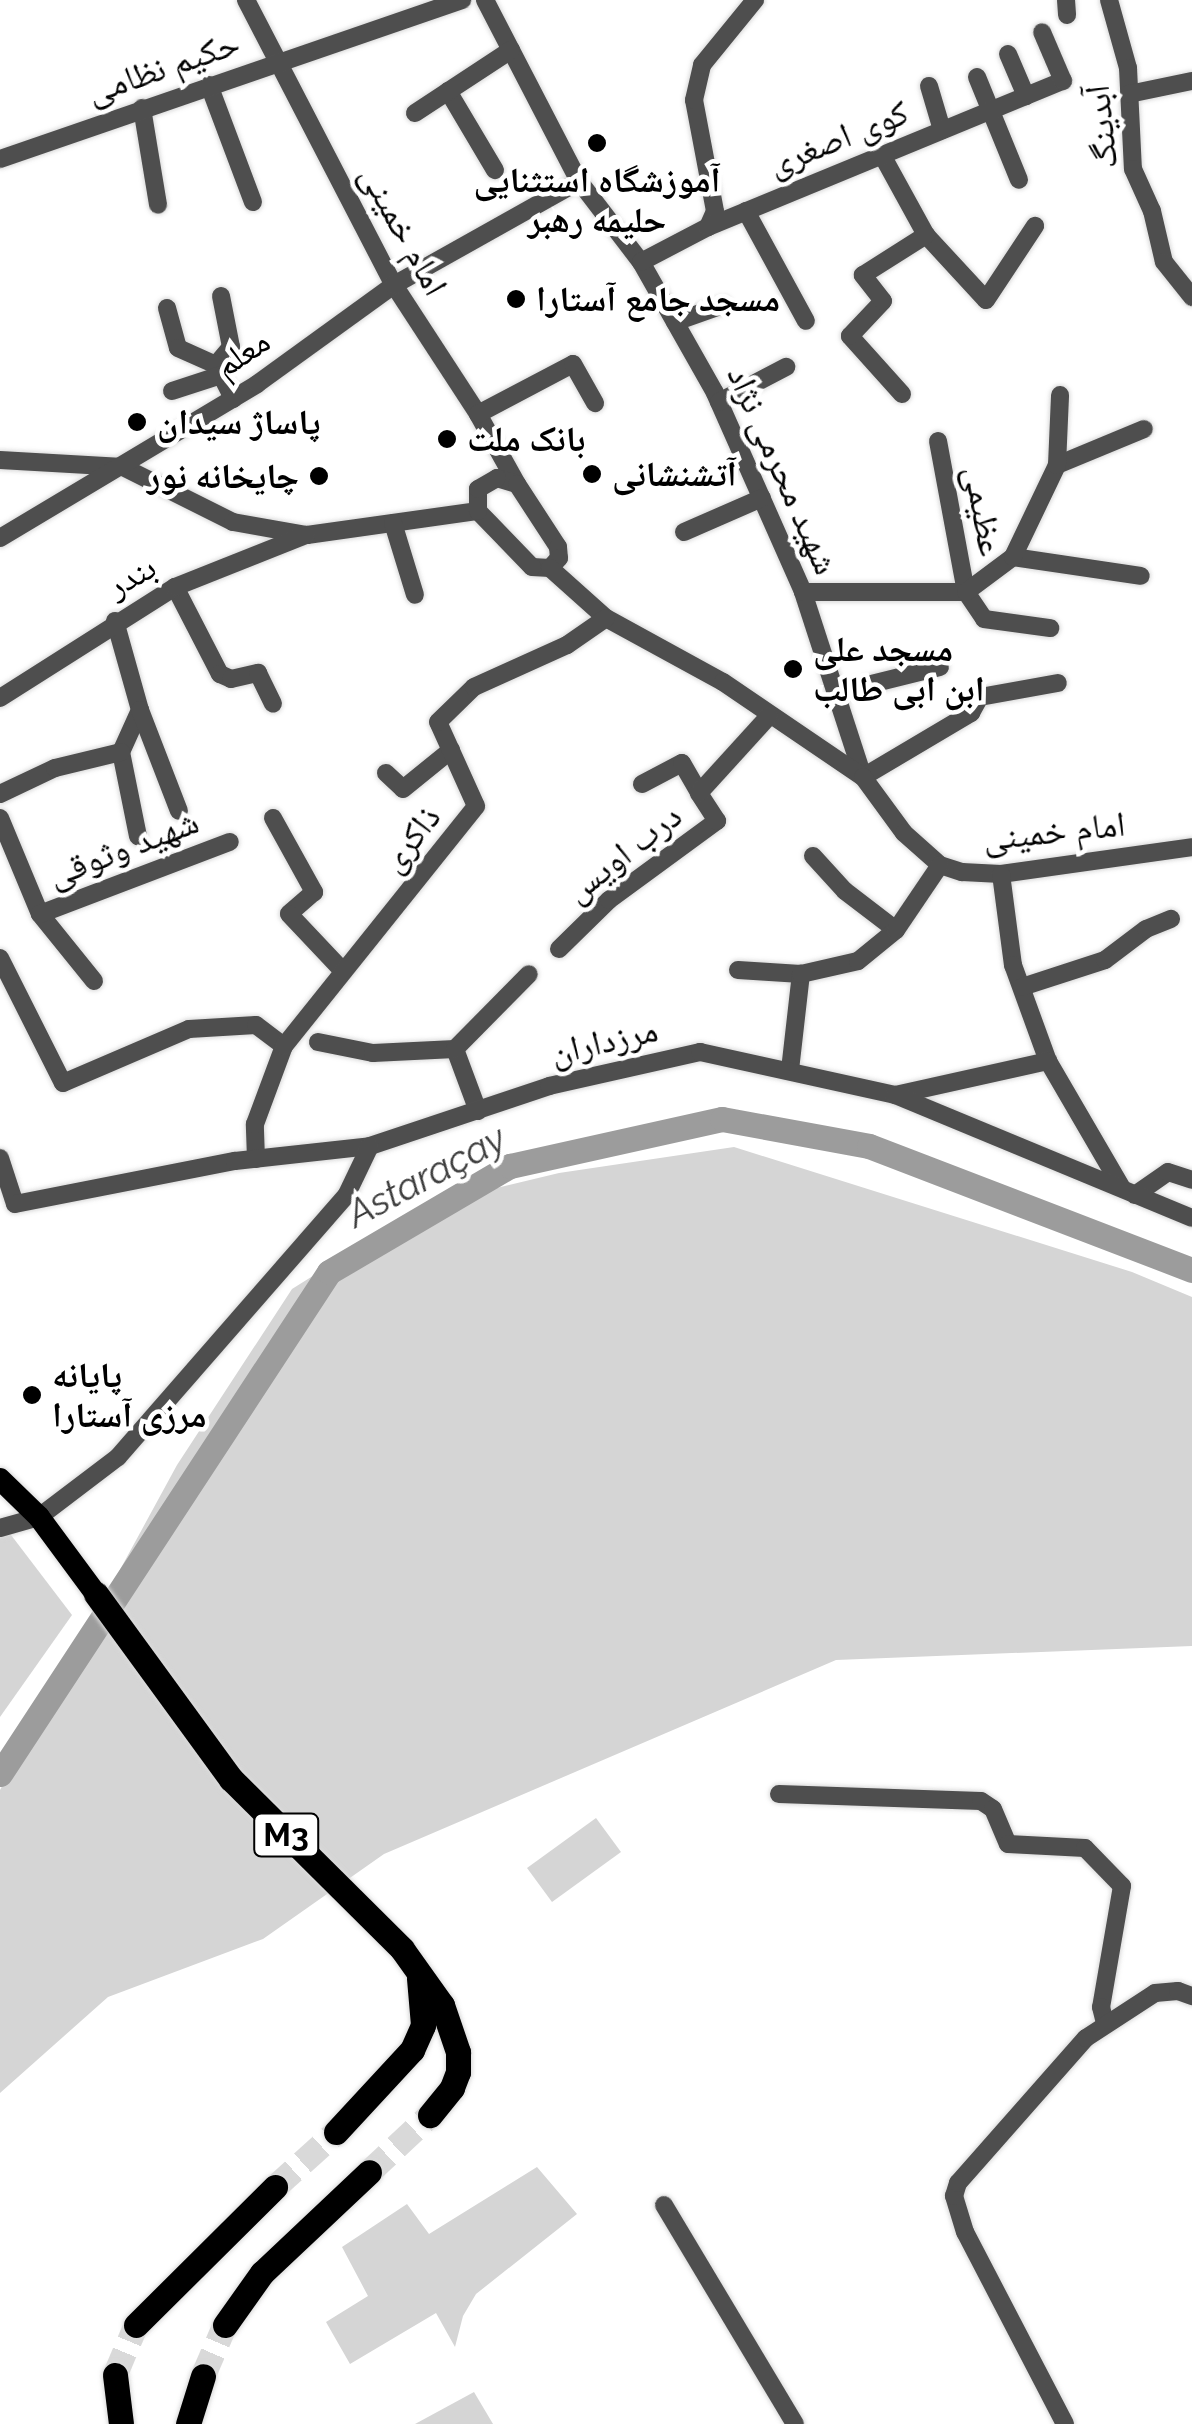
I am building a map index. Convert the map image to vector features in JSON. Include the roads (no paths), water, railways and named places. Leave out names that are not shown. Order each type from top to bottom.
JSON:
[{"type":"highway","name":"M3","points":[[96,1594],[231,1779],[350,1894],[417,1968],[451,2024],[458,2052],[452,2088],[430,2115]]},
{"type":"highway","points":[[336,2132],[412,2050],[423,2025],[417,1968]]},
{"type":"highway","points":[[225,2324],[262,2273],[368,2172]]},
{"type":"highway","points":[[136,2325],[276,2187]]},
{"type":"highway","points":[[115,2375],[121,2424]]},
{"type":"highway","points":[[188,2424],[202,2376]]},
{"type":"main road","points":[[0,1478],[38,1517],[96,1594]]},
{"type":"main road","points":[[0,1494],[38,1517]]},
{"type":"street","name":"حکیم نظامی","points":[[0,158],[462,0]]},
{"type":"street","name":"شهید محرمی نژاد","points":[[486,0],[579,181],[642,262],[719,402],[803,592],[862,777]]},
{"type":"street","points":[[708,227],[714,211],[694,100],[702,65],[755,0]]},
{"type":"street","name":"آبدینگ","points":[[1108,0],[1128,68],[1132,170],[1152,212],[1164,262],[1192,297]]},
{"type":"street","name":"امام خمینی","points":[[252,2],[276,61],[394,285],[558,547],[559,558],[550,568]]},
{"type":"street","name":"کوی اصغری","points":[[642,262],[708,227],[1062,80],[1042,32]]},
{"type":"street","points":[[415,112],[511,50]]},
{"type":"street","points":[[1008,54],[1026,96]]},
{"type":"street","points":[[976,77],[1019,180]]},
{"type":"street","points":[[1129,94],[1192,81]]},
{"type":"street","points":[[209,85],[253,202]]},
{"type":"street","points":[[928,86],[942,130]]},
{"type":"street","points":[[448,92],[495,170]]},
{"type":"street","points":[[142,108],[158,206]]},
{"type":"street","points":[[882,155],[926,236],[986,300],[1036,226]]},
{"type":"street","name":"معلم","points":[[0,538],[124,468],[233,399],[394,285],[579,181]]},
{"type":"street","points":[[746,211],[806,320]]},
{"type":"street","points":[[902,394],[850,336],[883,301],[863,274],[926,236]]},
{"type":"street","points":[[172,391],[219,370],[231,346],[222,296]]},
{"type":"street","points":[[675,322],[723,305]]},
{"type":"street","points":[[167,308],[178,348],[219,370],[233,399]]},
{"type":"street","points":[[478,414],[573,364],[595,402]]},
{"type":"street","points":[[719,402],[786,367]]},
{"type":"street","points":[[803,592],[966,592],[1013,557],[1057,465],[1060,395]]},
{"type":"street","points":[[1057,465],[1144,429]]},
{"type":"street","name":"عظیمی","points":[[938,441],[966,592]]},
{"type":"street","points":[[0,460],[124,468],[233,522],[307,535],[478,511],[478,489],[486,481],[508,478],[516,484]]},
{"type":"street","points":[[684,532],[762,498]]},
{"type":"street","name":"امام خمینی","points":[[478,511],[532,567],[550,568],[606,618],[707,672],[862,777],[904,833],[940,866],[962,872],[1002,874],[1192,847]]},
{"type":"street","points":[[393,523],[415,595]]},
{"type":"street","name":"بندر","points":[[1,694],[175,587],[307,535]]},
{"type":"street","points":[[1013,557],[1141,576]]},
{"type":"street","points":[[175,587],[220,674],[230,678],[258,673],[273,704]]},
{"type":"street","points":[[966,592],[984,618],[1050,628]]},
{"type":"street","name":"ذاکری","points":[[256,1158],[255,1124],[284,1046],[342,970],[408,896],[476,806],[438,722],[474,687],[567,645],[606,618]]},
{"type":"street","points":[[115,621],[140,710],[167,770],[178,810]]},
{"type":"street","points":[[836,693],[940,667]]},
{"type":"street","points":[[862,777],[972,713],[980,697],[1058,683]]},
{"type":"street","points":[[138,836],[121,752],[140,710]]},
{"type":"street","name":"درب اویس","points":[[560,949],[609,900],[716,822],[699,793],[769,716]]},
{"type":"street","points":[[386,773],[403,789],[450,750]]},
{"type":"street","points":[[0,794],[55,768],[121,752]]},
{"type":"street","points":[[642,784],[682,763],[699,793]]},
{"type":"street","name":"شهید وثوقی","points":[[0,818],[40,914],[94,981]]},
{"type":"street","points":[[274,818],[314,892],[289,914],[342,970]]},
{"type":"street","name":"شهید وثوقی","points":[[40,914],[230,842]]},
{"type":"street","points":[[814,856],[845,891],[896,930]]},
{"type":"street","points":[[738,970],[801,974],[858,961],[896,930],[940,866]]},
{"type":"street","points":[[1002,874],[1013,965],[1048,1061],[1128,1192],[1168,1172],[1192,1180]]},
{"type":"street","points":[[1022,986],[1104,960],[1146,929],[1171,918]]},
{"type":"street","points":[[0,958],[63,1083],[189,1029],[256,1026],[284,1046]]},
{"type":"street","points":[[318,1042],[373,1054],[455,1049],[529,974]]},
{"type":"street","points":[[790,1070],[801,974]]},
{"type":"street","points":[[455,1049],[478,1111]]},
{"type":"street","name":"مرزداران","points":[[14,1204],[256,1158],[370,1146],[550,1086],[700,1052],[894,1095],[1192,1218]]},
{"type":"street","points":[[894,1095],[1048,1061]]},
{"type":"street","points":[[0,1528],[38,1517],[118,1457],[346,1196],[370,1146]]},
{"type":"street","points":[[0,1158],[14,1204]]},
{"type":"street","points":[[0,1188],[14,1204]]},
{"type":"street","points":[[779,1794],[981,1801],[993,1809],[1008,1844],[1085,1848],[1122,1886],[1101,2006],[1105,2024]]},
{"type":"street","points":[[1065,2424],[965,2232],[954,2196],[958,2183],[1073,2050],[1105,2024],[1155,1993],[1178,1991],[1192,1996]]},
{"type":"street","points":[[664,2205],[795,2424]]},
{"type":"waterway","name":"Astaraçay","points":[[0,1774],[329,1272],[510,1166],[722,1119],[869,1146],[1192,1270]]},
{"type":"tunnel","points":[[369,2172],[430,2115]]},
{"type":"tunnel","points":[[275,2187],[336,2132]]},
{"type":"tunnel","points":[[115,2375],[136,2325]]},
{"type":"tunnel","points":[[203,2376],[225,2325]]},
{"type":"place","name":"آموزشگاه استثنایی حلیمه رهبر","points":[[597,143]]},
{"type":"place","name":"مسجد جامع آستارا","points":[[516,299]]},
{"type":"place","name":"پاساژ سیدان","points":[[137,422]]},
{"type":"place","name":"بانک ملت","points":[[447,439]]},
{"type":"place","name":"آتشنشانی","points":[[592,474]]},
{"type":"place","name":"چایخانه نور","points":[[319,476]]},
{"type":"place","name":"مسجد علی ابن ابی طالب","points":[[793,669]]},
{"type":"place","name":"پایانه مرزی آستارا","points":[[32,1395]]}]
